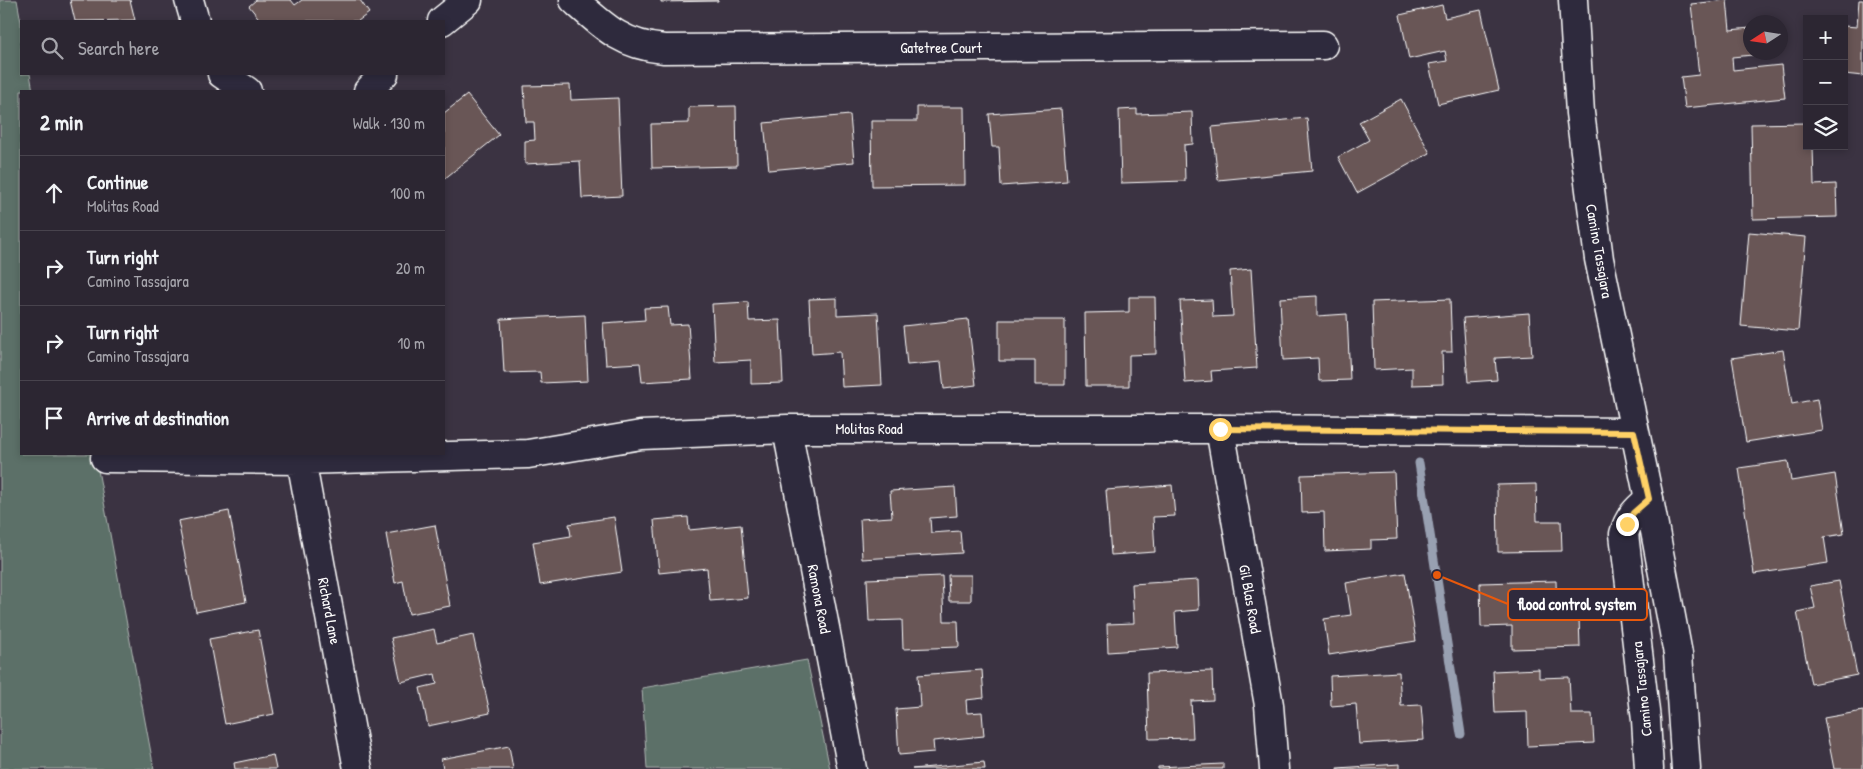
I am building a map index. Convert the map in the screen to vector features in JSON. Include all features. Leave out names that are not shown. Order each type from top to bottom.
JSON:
[{"type":"street","points":[[189,0],[194,20]]},
{"type":"street","points":[[443,20],[468,0]]},
{"type":"street","name":"Gatetree Court","points":[[574,0],[598,22],[615,34],[630,42],[647,47],[1323,45]]},
{"type":"street","name":"Camino Tassajara","points":[[1573,0],[1580,113],[1599,259],[1649,499],[1678,654],[1686,769]]},
{"type":"street","points":[[223,75],[246,90]]},
{"type":"street","points":[[369,90],[383,75]]},
{"type":"street","name":"Molitas Road","points":[[105,458],[528,454],[641,435],[787,429],[1220,429],[1634,432]]},
{"type":"street","name":"Ramona Road","points":[[787,429],[852,769]]},
{"type":"street","name":"Gil Blas Road","points":[[1220,429],[1269,705],[1274,769]]},
{"type":"street","name":"Richard Lane","points":[[300,457],[358,769]]},
{"type":"street","name":"Camino Tassajara","points":[[1649,499],[1633,513],[1624,534],[1645,710],[1650,769]]},
{"type":"green space","points":[[0,0],[17,0],[21,20],[20,75],[30,75],[33,90],[20,90],[20,455],[95,455],[154,769],[0,769]]},
{"type":"green space","points":[[807,660],[830,769],[647,769],[642,688]]},
{"type":"building","points":[[70,0],[130,0],[135,20],[75,20]]},
{"type":"building","points":[[256,0],[291,0],[295,5],[302,0],[360,0],[369,13],[359,20],[260,20],[249,6]]},
{"type":"building","points":[[661,0],[718,0],[718,1],[661,2]]},
{"type":"building","points":[[1727,0],[1730,30],[1743,29],[1743,56],[1732,57],[1733,70],[1781,65],[1785,98],[1685,108],[1681,77],[1699,75],[1691,4]]},
{"type":"building","points":[[1859,0],[1863,0],[1863,76],[1848,74],[1848,26],[1857,27]]},
{"type":"building","points":[[1442,5],[1445,18],[1481,10],[1499,90],[1438,104],[1429,64],[1447,61],[1445,51],[1409,59],[1400,15]]},
{"type":"building","points":[[570,85],[571,100],[618,98],[622,196],[582,198],[580,161],[525,164],[525,141],[535,140],[534,122],[526,122],[524,86]]},
{"type":"building","points":[[467,95],[499,135],[445,178],[445,112]]},
{"type":"building","points":[[1401,99],[1430,153],[1357,193],[1338,157],[1369,140],[1359,122]]},
{"type":"building","points":[[736,106],[737,166],[652,168],[651,124],[689,123],[689,107]]},
{"type":"building","points":[[917,107],[964,107],[965,185],[872,186],[871,121],[917,121]]},
{"type":"building","points":[[1061,109],[1067,181],[1001,186],[999,147],[992,147],[989,114]]},
{"type":"building","points":[[1137,109],[1137,114],[1192,112],[1193,144],[1184,145],[1185,181],[1121,183],[1119,110]]},
{"type":"building","points":[[850,115],[854,162],[769,170],[764,123]]},
{"type":"building","points":[[1307,118],[1312,171],[1218,180],[1212,127]]},
{"type":"building","points":[[1803,123],[1803,150],[1813,150],[1814,185],[1836,184],[1837,217],[1753,219],[1751,124]]},
{"type":"building","points":[[1749,232],[1806,237],[1798,331],[1741,326]]},
{"type":"building","points":[[1251,269],[1257,368],[1211,371],[1212,381],[1185,383],[1180,301],[1212,300],[1213,317],[1233,316],[1230,271]]},
{"type":"building","points":[[1317,296],[1317,316],[1347,314],[1350,380],[1319,381],[1318,358],[1283,360],[1280,298]]},
{"type":"building","points":[[1129,297],[1155,297],[1156,354],[1129,355],[1129,386],[1086,386],[1085,313],[1129,312]]},
{"type":"building","points":[[837,298],[837,315],[878,313],[882,385],[842,387],[840,352],[812,354],[809,299]]},
{"type":"building","points":[[1450,299],[1452,352],[1442,352],[1443,384],[1412,385],[1412,368],[1374,370],[1372,302]]},
{"type":"building","points":[[748,302],[749,321],[780,320],[783,383],[751,384],[751,360],[715,362],[712,304]]},
{"type":"building","points":[[668,307],[670,325],[688,324],[692,379],[642,382],[640,363],[606,365],[603,323],[645,320],[644,308]]},
{"type":"building","points":[[1529,313],[1532,356],[1495,358],[1497,380],[1468,382],[1463,318]]},
{"type":"building","points":[[585,315],[588,381],[541,383],[540,372],[504,373],[501,319]]},
{"type":"building","points":[[968,319],[976,385],[944,389],[941,362],[907,365],[903,326]]},
{"type":"building","points":[[999,320],[1065,320],[1065,385],[1035,385],[1035,361],[999,361]]},
{"type":"building","points":[[1783,350],[1792,404],[1817,399],[1822,430],[1746,442],[1732,358]]},
{"type":"building","points":[[1788,461],[1791,481],[1835,474],[1844,534],[1824,537],[1828,563],[1754,574],[1739,468]]},
{"type":"building","points":[[1394,472],[1397,539],[1371,540],[1371,549],[1325,551],[1324,512],[1302,513],[1301,475]]},
{"type":"building","points":[[1536,484],[1537,521],[1561,521],[1562,551],[1498,552],[1497,485]]},
{"type":"building","points":[[1172,485],[1175,516],[1153,517],[1155,552],[1111,555],[1106,490]]},
{"type":"building","points":[[955,487],[957,516],[930,518],[931,533],[960,531],[962,553],[862,559],[860,519],[892,517],[890,491]]},
{"type":"building","points":[[229,511],[246,602],[196,612],[178,521]]},
{"type":"building","points":[[614,517],[622,572],[540,585],[533,542],[571,536],[569,524]]},
{"type":"building","points":[[688,517],[689,530],[741,525],[748,598],[710,601],[707,568],[659,573],[654,520]]},
{"type":"building","points":[[435,525],[450,606],[409,614],[403,581],[395,583],[386,534]]},
{"type":"building","points":[[1405,573],[1416,641],[1329,655],[1324,619],[1351,615],[1346,583]]},
{"type":"building","points":[[948,575],[971,575],[971,601],[949,601]]},
{"type":"building","points":[[942,576],[944,621],[958,621],[959,647],[903,649],[902,620],[869,621],[867,579]]},
{"type":"building","points":[[1198,580],[1199,610],[1175,612],[1177,647],[1108,652],[1107,624],[1134,623],[1132,584]]},
{"type":"building","points":[[1556,581],[1557,619],[1579,618],[1580,647],[1512,649],[1512,626],[1481,627],[1480,583]]},
{"type":"building","points":[[1839,581],[1857,675],[1811,684],[1797,612],[1815,608],[1810,586]]},
{"type":"building","points":[[434,629],[437,643],[473,635],[490,713],[428,726],[420,688],[437,684],[435,674],[401,682],[391,638]]},
{"type":"building","points":[[258,630],[274,714],[225,724],[209,639]]},
{"type":"building","points":[[1539,669],[1539,678],[1569,677],[1571,714],[1592,714],[1594,743],[1528,746],[1527,712],[1495,713],[1493,671]]},
{"type":"building","points":[[982,670],[984,698],[966,700],[967,713],[982,712],[984,736],[933,741],[934,752],[899,755],[896,709],[920,707],[918,675]]},
{"type":"building","points":[[1212,671],[1213,700],[1191,701],[1193,738],[1149,739],[1147,673]]},
{"type":"building","points":[[1399,672],[1401,706],[1421,705],[1424,740],[1359,744],[1356,704],[1331,706],[1330,676]]},
{"type":"building","points":[[1863,711],[1863,769],[1834,769],[1824,718]]},
{"type":"building","points":[[509,746],[513,769],[443,769],[441,759]]},
{"type":"building","points":[[273,755],[276,769],[235,769],[234,763]]},
{"type":"building","points":[[984,762],[985,769],[912,769]]},
{"type":"building","points":[[1223,764],[1223,769],[1158,769],[1158,767]]},
{"type":"building","points":[[1400,764],[1400,769],[1337,769],[1337,768]]},
{"type":"waterway","points":[[1419,463],[1461,734]]},
{"type":"place","name":"flood control system","points":[[1437,575]]},
{"type":"route","points":[[1220,429],[1634,432],[1649,499],[1633,513],[1627,524]]}]
